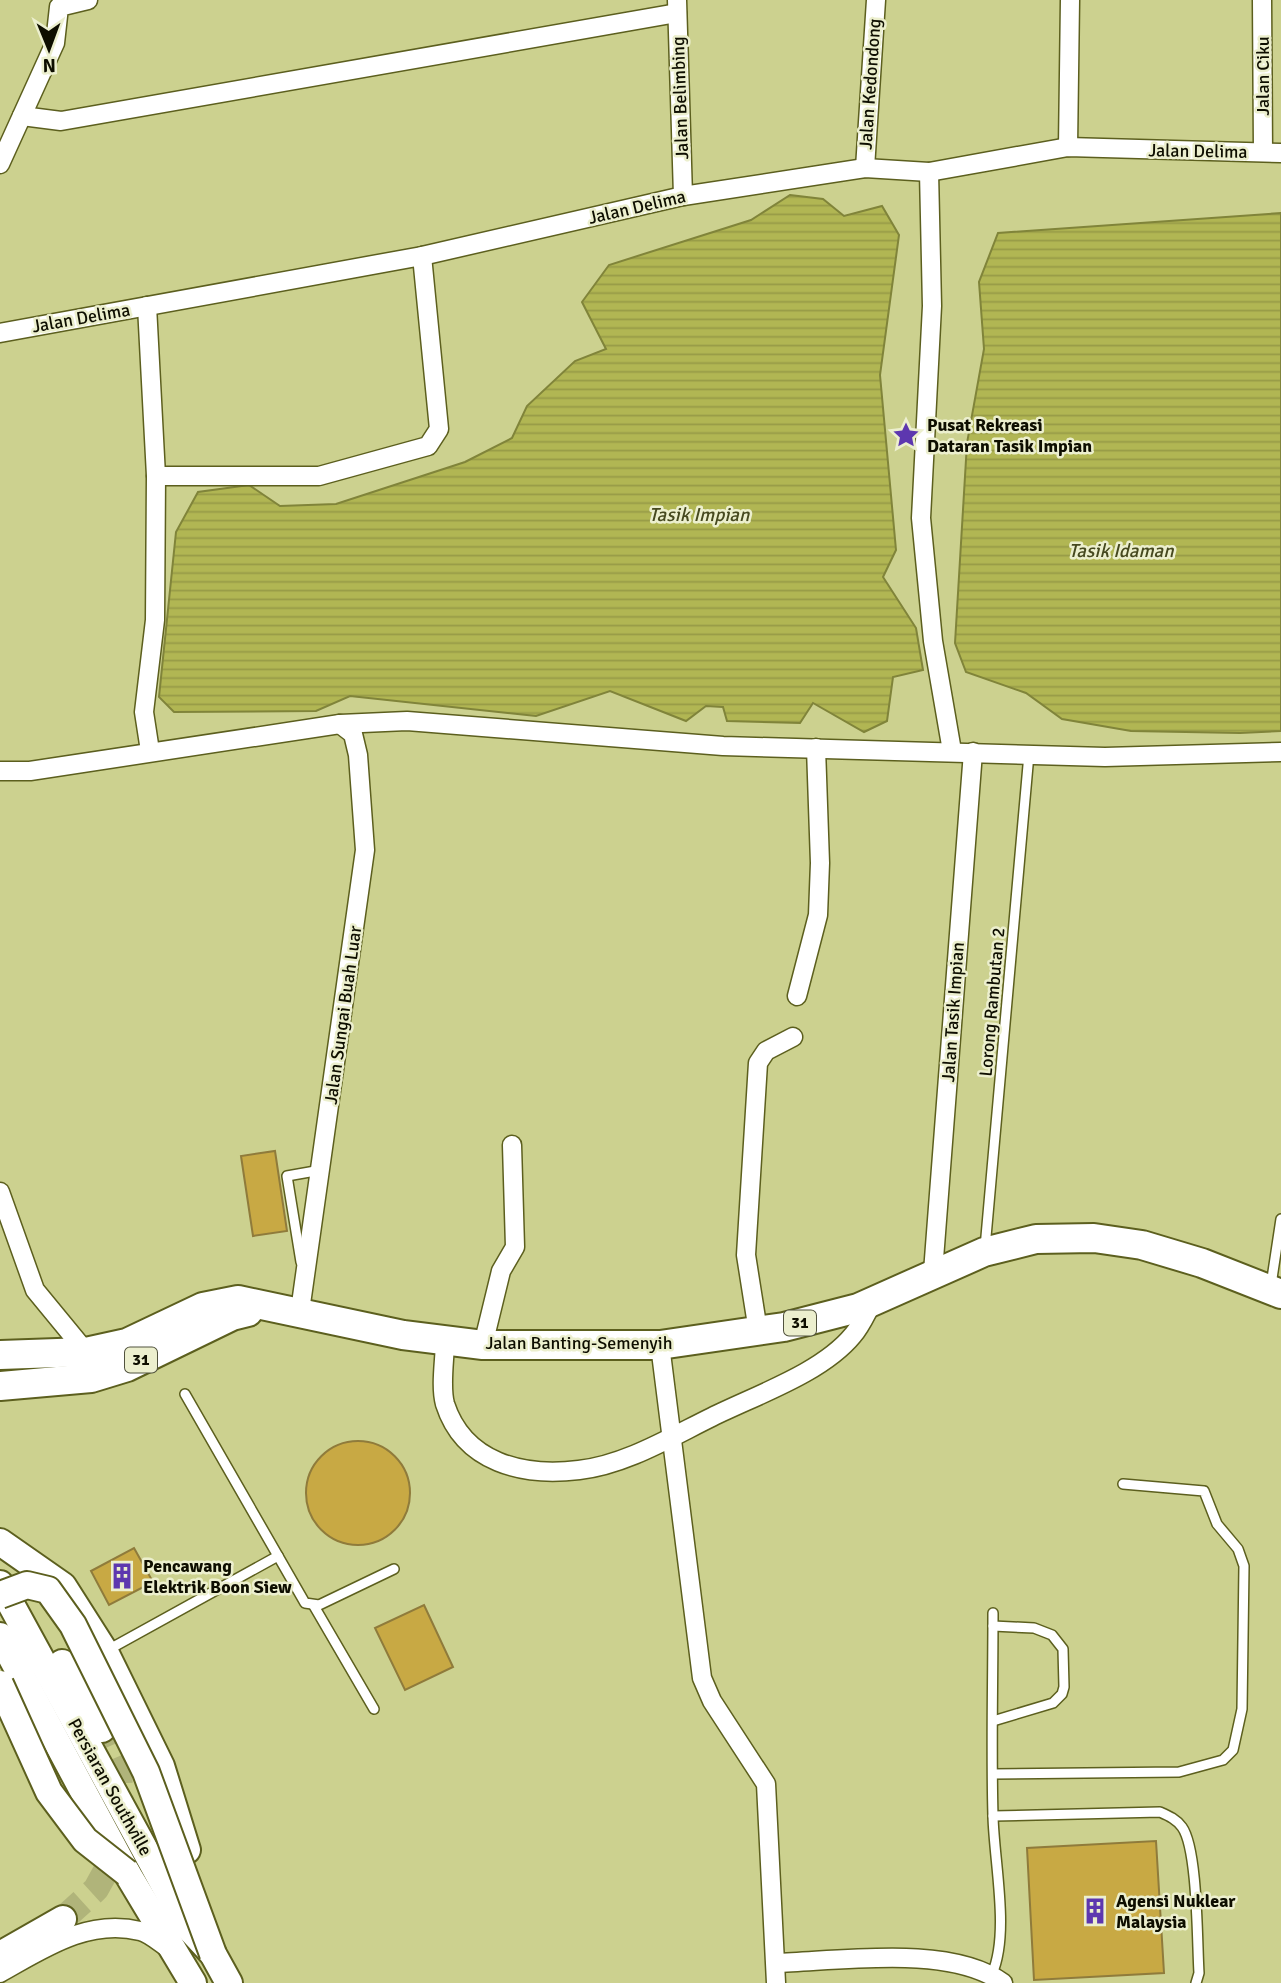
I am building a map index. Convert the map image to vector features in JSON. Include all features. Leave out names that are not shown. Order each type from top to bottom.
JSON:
[{"type":"main road","name":"Jalan Banting-Semenyih","points":[[0,1355],[86,1352],[127,1343],[203,1307],[238,1300],[287,1308],[403,1335],[483,1345],[660,1345],[758,1331],[873,1302],[933,1272],[984,1252],[1036,1239],[1094,1237],[1142,1245],[1202,1263],[1276,1292]]},
{"type":"main road","name":"Jalan Banting-Semenyih","points":[[1,1386],[91,1378],[127,1367],[232,1316],[287,1308]]},
{"type":"main road","points":[[0,1542],[63,1586],[105,1652],[161,1766],[204,1910],[213,1954]]},
{"type":"main road","points":[[0,1559],[102,1729]]},
{"type":"main road","name":"Persiaran Southville","points":[[0,1584],[186,1925],[213,1954],[229,1983]]},
{"type":"main road","points":[[0,1595],[27,1585],[48,1590],[73,1625],[146,1772],[213,1954]]},
{"type":"main road","name":"Persiaran Southville","points":[[0,1636],[127,1873],[194,1983]]},
{"type":"main road","points":[[0,1684],[49,1791],[85,1840],[127,1873]]},
{"type":"main road","points":[[0,1955],[63,1919]]},
{"type":"street","points":[[0,164],[55,43],[59,7],[88,0]]},
{"type":"street","name":"Jalan Kedondong","points":[[865,167],[876,0]]},
{"type":"street","points":[[1068,147],[1070,0]]},
{"type":"street","name":"Jalan Ciku","points":[[1262,0],[1272,153]]},
{"type":"street","points":[[22,116],[61,121],[677,7]]},
{"type":"street","name":"Jalan Belimbing","points":[[677,7],[683,197]]},
{"type":"street","name":"Jalan Delima","points":[[0,333],[422,256],[683,197],[865,167],[929,172],[1068,147],[1272,153]]},
{"type":"street","points":[[929,172],[932,306],[921,518],[933,641],[952,751]]},
{"type":"street","points":[[156,476],[319,476],[428,446],[439,429],[422,256]]},
{"type":"street","points":[[147,306],[156,476],[155,621],[144,712],[150,751]]},
{"type":"street","points":[[0,772],[30,771],[340,724],[407,721],[723,746],[952,751],[1105,758],[1281,752]]},
{"type":"street","name":"Jalan Sungai Buah Luar","points":[[287,1308],[304,1282],[365,850],[359,755],[352,734],[340,724]]},
{"type":"street","points":[[797,996],[818,915],[820,863],[816,748]]},
{"type":"street","name":"Jalan Tasik Impian","points":[[933,1272],[973,752]]},
{"type":"street","points":[[758,1331],[746,1255],[758,1063],[766,1051],[793,1037]]},
{"type":"street","points":[[483,1345],[501,1271],[515,1247],[512,1145]]},
{"type":"street","points":[[0,1192],[35,1290],[86,1352]]},
{"type":"street","points":[[445,1340],[444,1401],[453,1423],[474,1450],[502,1466],[528,1471],[580,1470],[625,1457],[670,1438],[827,1360],[854,1335],[873,1302]]},
{"type":"street","points":[[660,1345],[702,1678],[712,1701],[766,1784],[776,1983]]},
{"type":"street","points":[[0,1973],[55,1942],[104,1927],[141,1931],[177,1953]]},
{"type":"street","points":[[776,1963],[929,1959],[959,1963],[997,1979]]},
{"type":"lane","name":"Lorong Rambutan 2","points":[[984,1252],[1029,754]]},
{"type":"lane","points":[[304,1282],[288,1176],[321,1170]]},
{"type":"lane","points":[[1276,1292],[1281,1219]]},
{"type":"lane","points":[[185,1394],[302,1599],[314,1606],[374,1709]]},
{"type":"lane","points":[[993,1774],[1179,1772],[1223,1760],[1233,1750],[1242,1709],[1242,1557],[1217,1524],[1205,1491],[1123,1484]]},
{"type":"lane","points":[[105,1652],[278,1556]]},
{"type":"lane","points":[[314,1606],[394,1569]]},
{"type":"lane","points":[[993,1613],[993,1816],[999,1937],[997,1979]]},
{"type":"lane","points":[[993,1626],[1034,1628],[1052,1635],[1063,1649],[1064,1687],[1062,1694],[1053,1703],[993,1721]]},
{"type":"lane","points":[[993,1816],[1160,1812],[1171,1816],[1183,1829],[1191,1850],[1199,1973],[1196,1983]]},
{"type":"water","name":"Tasik Impian","points":[[790,195],[823,199],[844,216],[882,206],[899,235],[880,375],[896,550],[883,577],[916,628],[923,670],[893,677],[887,721],[864,732],[813,703],[800,723],[727,721],[723,707],[706,706],[686,721],[610,691],[536,716],[350,696],[316,711],[174,712],[159,697],[176,532],[198,492],[249,485],[280,506],[336,504],[465,462],[512,438],[527,406],[575,361],[606,349],[582,302],[609,265],[751,220]]},
{"type":"water","name":"Tasik Idaman","points":[[1281,213],[1281,731],[1131,731],[1062,719],[1026,693],[966,672],[955,643],[967,443],[984,349],[979,282],[998,233]]},
{"type":"building","points":[[275,1151],[287,1231],[253,1236],[241,1156]]},
{"type":"building","points":[[358,1441],[378,1445],[395,1456],[406,1473],[410,1493],[406,1513],[395,1530],[378,1541],[358,1545],[338,1541],[321,1530],[310,1513],[306,1493],[310,1473],[321,1456],[338,1445]]},
{"type":"building","name":"Pencawang Elektrik Boon Siew","points":[[134,1548],[153,1582],[109,1605],[91,1571]]},
{"type":"building","points":[[424,1605],[453,1667],[405,1690],[375,1628]]},
{"type":"building","name":"Agensi Nuklear Malaysia","points":[[1156,1841],[1164,1973],[1034,1980],[1027,1848]]},
{"type":"tunnel","points":[[63,1919],[96,1889],[117,1851],[121,1813],[119,1768],[102,1729]]},
{"type":"place","name":"Pusat Rekreasi Dataran Tasik Impian","points":[[906,435]]},
{"type":"place","name":"Pencawang Elektrik Boon Siew","points":[[122,1576]]},
{"type":"place","name":"Agensi Nuklear Malaysia","points":[[1095,1911]]}]
